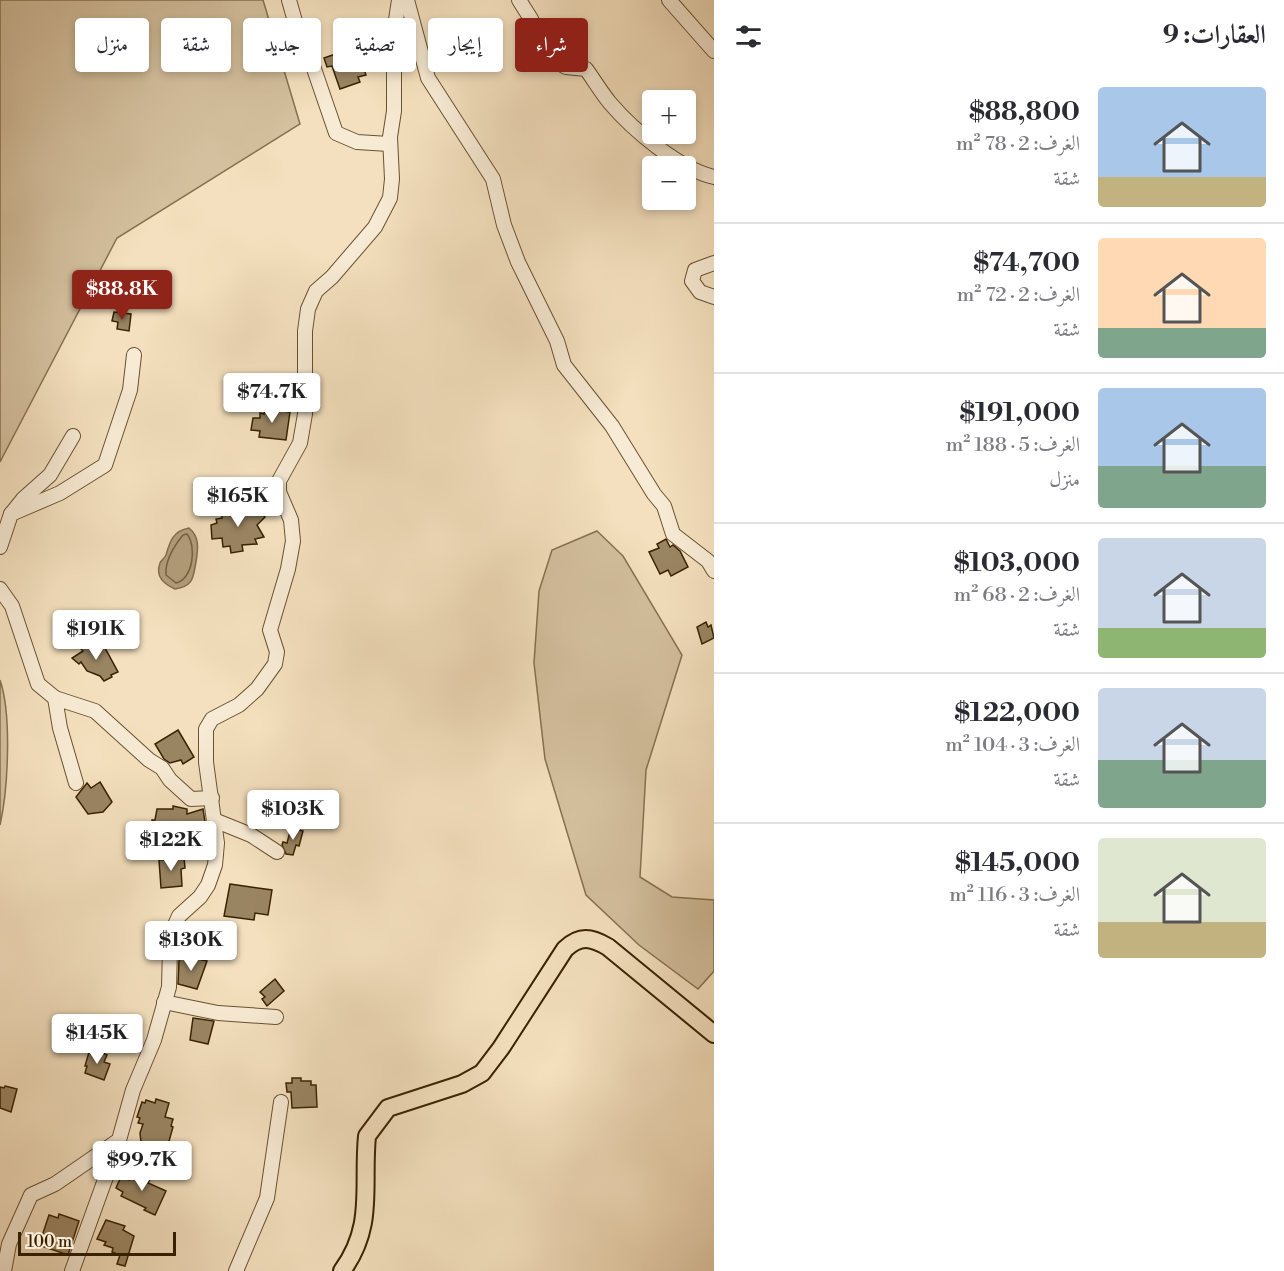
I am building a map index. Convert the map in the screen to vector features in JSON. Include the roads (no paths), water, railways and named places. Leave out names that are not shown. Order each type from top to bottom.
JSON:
[{"type":"main road","points":[[342,1271],[359,1244],[363,1228],[367,1136],[374,1124],[388,1108],[462,1084],[482,1073],[501,1048],[565,949],[573,941],[592,938],[608,947],[714,1034]]},
{"type":"street","points":[[289,0],[336,133],[357,142],[389,144]]},
{"type":"street","points":[[72,1271],[119,1140],[133,1090],[154,1040],[169,987],[170,948],[174,927],[179,916],[200,897],[208,885],[215,865],[217,843],[206,762],[206,729],[212,719],[245,700],[257,689],[275,664],[277,652],[270,630],[288,569],[293,541],[291,520],[279,492],[279,481],[300,443],[305,414],[304,331],[308,309],[316,291],[354,252],[385,210],[390,198],[392,179],[389,144],[394,111],[394,33],[399,0]]},
{"type":"street","points":[[407,0],[428,78],[493,179],[504,225],[518,262],[556,341],[564,365],[612,426],[654,494],[664,506],[673,534],[708,561],[714,571]]},
{"type":"street","points":[[519,0],[531,19],[547,57],[566,67],[586,69],[610,103],[637,129],[688,167],[714,177]]},
{"type":"street","points":[[669,0],[714,51]]},
{"type":"street","points":[[714,262],[695,270],[692,281],[700,292],[714,297]]},
{"type":"street","points":[[11,514],[60,493],[105,465],[130,390],[134,355]]},
{"type":"street","points":[[0,547],[11,514],[23,499],[50,475],[72,436]]},
{"type":"street","points":[[0,589],[12,606],[38,684],[56,698],[95,711],[149,760],[162,768],[170,780],[191,799],[212,798]]},
{"type":"street","points":[[56,698],[60,728],[76,783]]},
{"type":"street","points":[[214,820],[251,835],[277,852]]},
{"type":"street","points":[[164,1002],[218,1013],[276,1017]]},
{"type":"street","points":[[236,1271],[267,1198],[281,1102]]},
{"type":"street","points":[[4,1271],[9,1244],[31,1195],[55,1184],[119,1140]]},
{"type":"water","points":[[189,528],[195,535],[197,544],[194,572],[192,580],[186,586],[175,589],[167,585],[160,576],[160,563],[173,537]]}]
